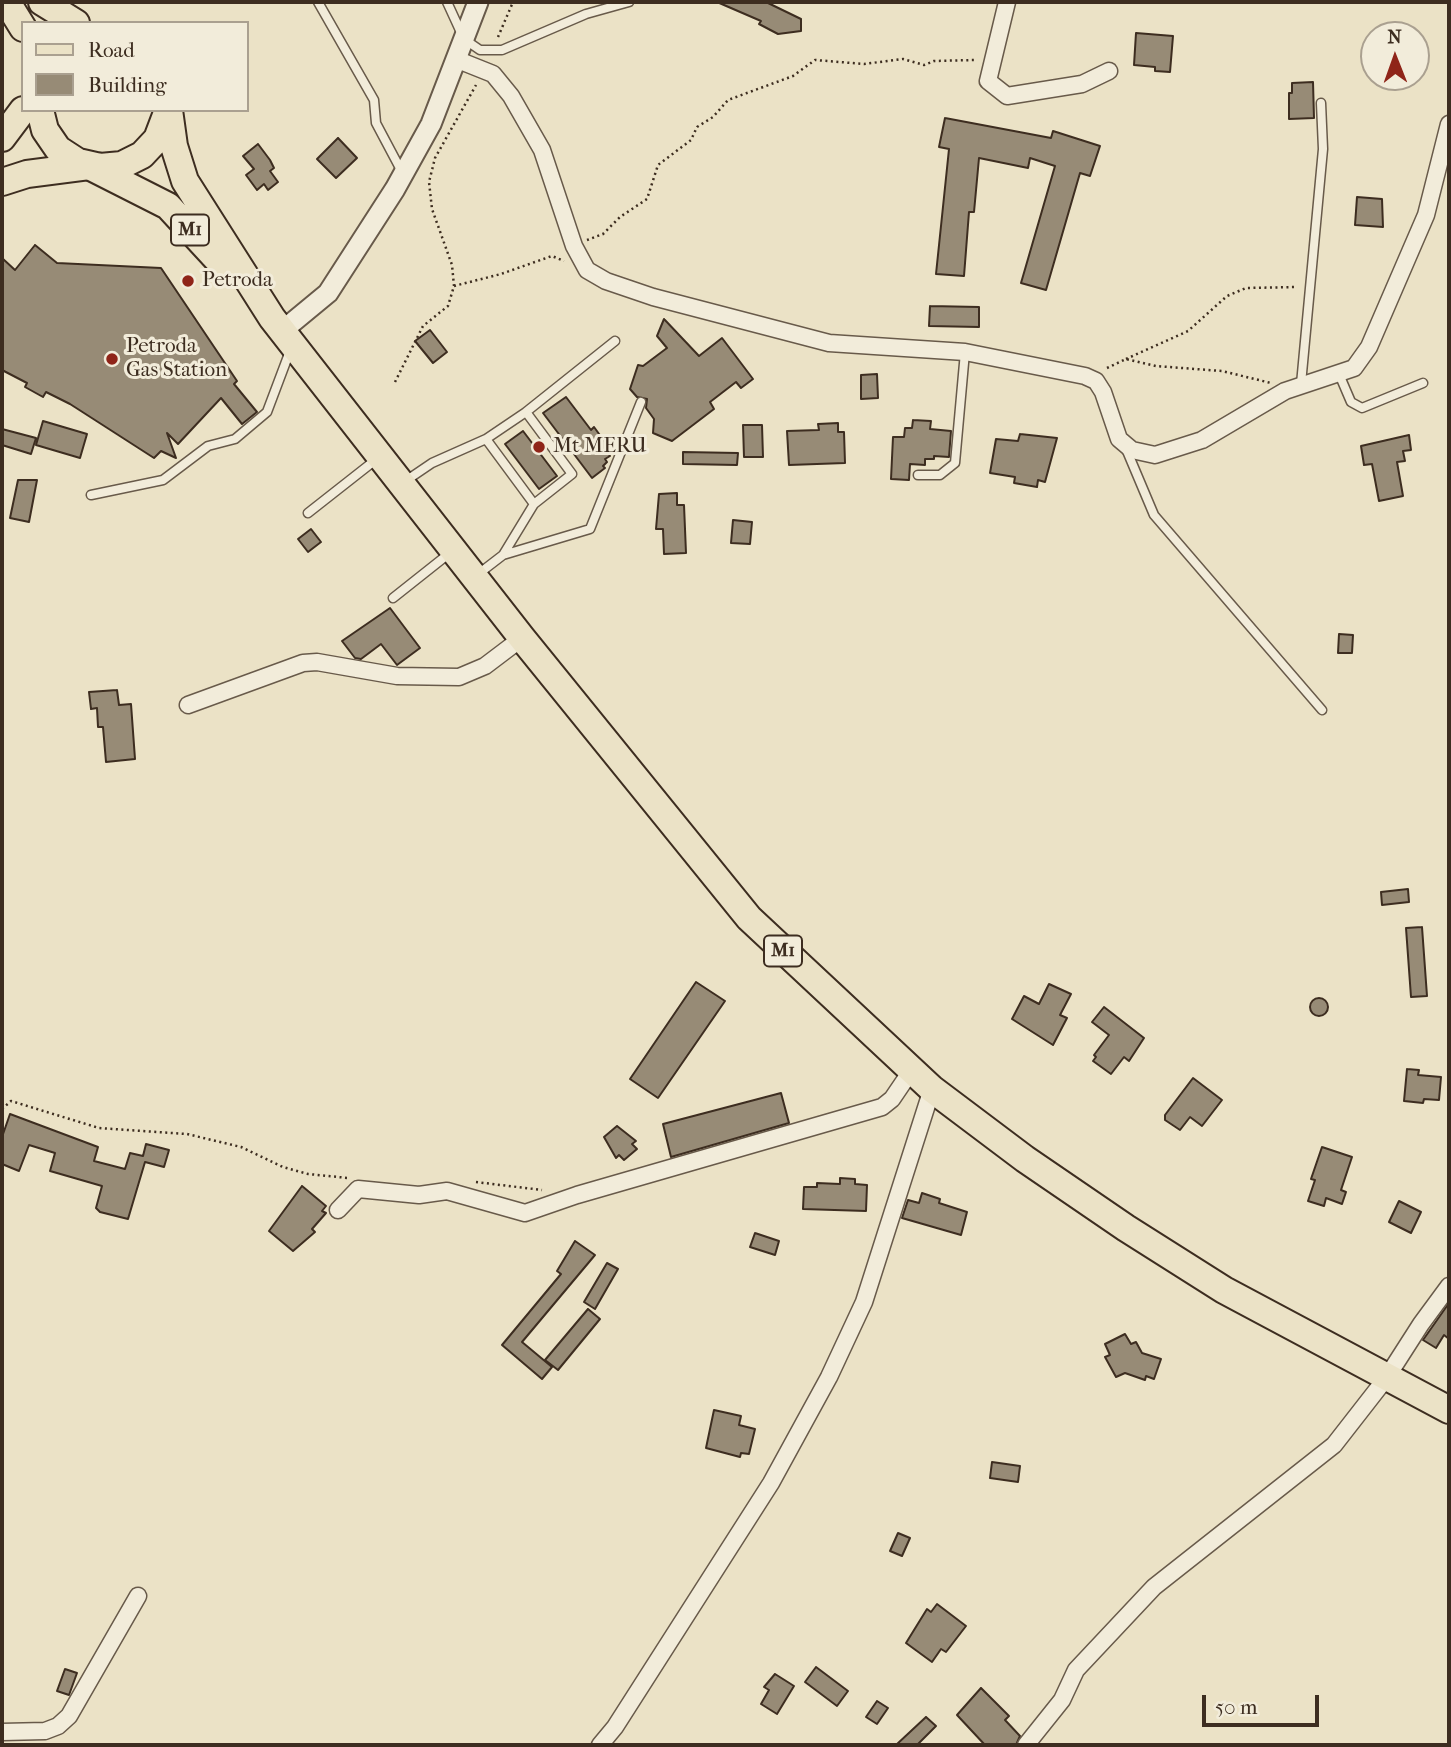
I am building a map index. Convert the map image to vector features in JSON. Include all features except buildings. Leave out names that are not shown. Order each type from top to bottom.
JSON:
[{"type":"main road","points":[[7,2],[21,25]]},
{"type":"main road","points":[[41,2],[73,21]]},
{"type":"main road","points":[[2,138],[22,112]]},
{"type":"main road","name":"M1","points":[[40,112],[45,130],[58,149],[168,206],[282,331],[522,638],[749,918],[911,1071],[1025,1159],[1224,1290],[1449,1410]]},
{"type":"main road","name":"M1","points":[[89,166],[111,167],[142,155],[158,139],[167,112]]},
{"type":"main road","name":"M1","points":[[168,112],[174,146],[185,181],[282,331]]},
{"type":"main road","points":[[2,182],[27,174],[89,166]]},
{"type":"street","points":[[282,331],[328,293],[403,175],[430,124],[478,2]]},
{"type":"street","points":[[1007,2],[988,80],[1007,96],[1082,84],[1109,71]]},
{"type":"street","points":[[457,60],[484,68],[493,74],[511,96],[542,150],[574,246],[587,270],[606,281],[653,297],[829,343],[965,352],[1096,381],[1103,392],[1113,428],[1125,445],[1144,454],[1167,454],[1202,440],[1285,391],[1354,368],[1369,347],[1426,215],[1449,124]]},
{"type":"street","points":[[188,705],[303,663],[317,662],[397,676],[459,677],[485,666],[522,638]]},
{"type":"street","points":[[338,1210],[358,1189],[419,1195],[447,1191],[526,1213],[577,1195],[882,1107],[892,1099],[911,1071]]},
{"type":"street","points":[[600,1745],[615,1727],[771,1483],[829,1377],[864,1302],[932,1089]]},
{"type":"street","points":[[1026,1745],[1062,1700],[1076,1670],[1154,1587],[1334,1445],[1387,1377],[1420,1324],[1449,1286]]},
{"type":"street","points":[[2,1732],[45,1731],[58,1727],[69,1716],[138,1596]]},
{"type":"lane","points":[[318,2],[374,100],[376,123],[403,175]]},
{"type":"lane","points":[[447,2],[464,39],[480,50],[502,50],[586,14],[629,2]]},
{"type":"lane","points":[[1301,384],[1323,149],[1321,103]]},
{"type":"lane","points":[[91,495],[163,480],[208,446],[235,439],[267,412],[282,331]]},
{"type":"lane","points":[[403,483],[432,463],[486,439],[526,412],[615,341]]},
{"type":"lane","points":[[918,475],[940,475],[955,463],[965,352]]},
{"type":"lane","points":[[1339,374],[1351,402],[1362,408],[1423,383]]},
{"type":"lane","points":[[503,555],[590,529],[641,402]]},
{"type":"lane","points":[[475,577],[503,555],[534,504],[572,474],[526,412]]},
{"type":"lane","points":[[486,439],[534,504]]},
{"type":"lane","points":[[1125,445],[1154,515],[1322,710]]},
{"type":"lane","points":[[308,513],[380,456]]},
{"type":"lane","points":[[393,598],[454,550]]},
{"type":"path","points":[[395,382],[423,326],[448,306],[454,286],[453,265],[432,209],[429,182],[435,158],[466,109],[513,2]]},
{"type":"path","points":[[454,286],[501,274],[603,234],[620,217],[647,200],[658,165],[691,140],[697,127],[713,117],[728,100],[793,76],[815,60],[864,64],[903,59],[924,65],[934,61],[970,61],[992,57]]},
{"type":"path","points":[[552,256],[587,270]]},
{"type":"path","points":[[1096,381],[1102,371],[1188,331],[1227,296],[1247,288],[1309,286]]},
{"type":"path","points":[[1126,359],[1156,366],[1249,375],[1285,391]]},
{"type":"path","points":[[2,1109],[11,1101],[99,1128],[187,1134],[241,1147],[283,1167],[307,1174],[358,1180]]},
{"type":"path","points":[[466,1180],[577,1195]]},
{"type":"place","name":"Petroda","points":[[188,281]]},
{"type":"place","name":"Petroda Gas Station","points":[[112,359]]},
{"type":"place","name":"Mt MERU","points":[[539,447]]}]
